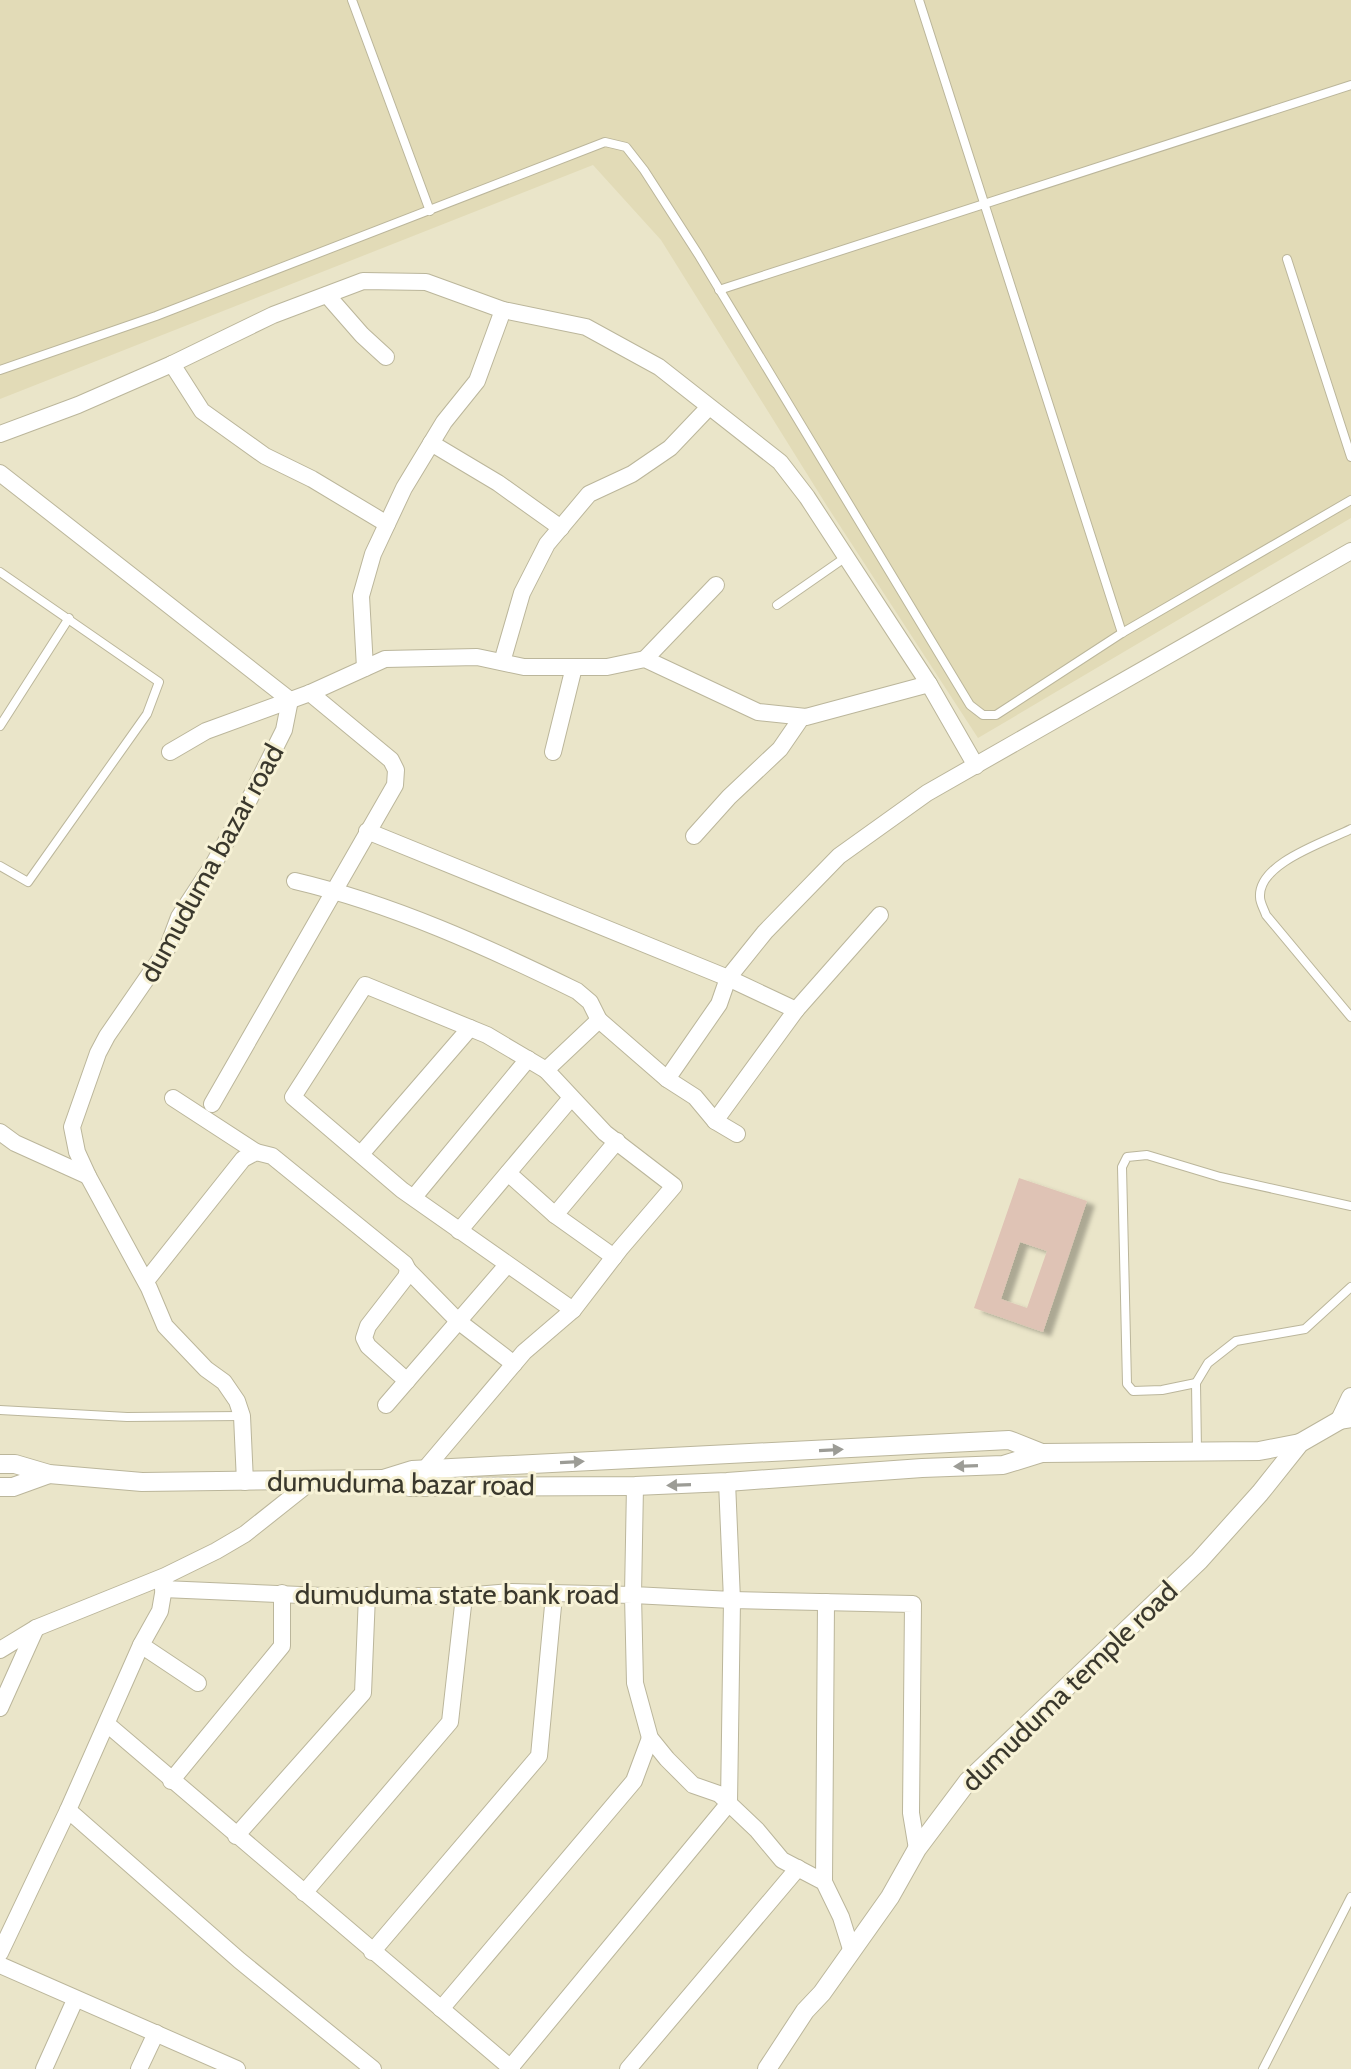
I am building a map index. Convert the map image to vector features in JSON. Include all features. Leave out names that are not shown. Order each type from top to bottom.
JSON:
[{"type":"street","points":[[0,434],[78,405],[273,315],[363,281],[426,282],[503,310],[586,327],[659,367],[780,462],[807,497],[929,684],[976,766]]},
{"type":"street","points":[[327,295],[386,357]]},
{"type":"street","points":[[365,668],[361,596],[373,554],[404,488],[431,443],[477,381],[503,310]]},
{"type":"street","points":[[172,364],[202,411],[265,456],[312,479],[387,524]]},
{"type":"street","points":[[502,662],[522,593],[547,544],[589,494],[632,474],[670,448],[709,407]]},
{"type":"street","points":[[431,443],[498,483],[561,528]]},
{"type":"street","points":[[0,473],[290,700]]},
{"type":"street","points":[[667,1079],[719,1004],[728,978],[765,932],[839,856],[927,793],[1351,551]]},
{"type":"street","points":[[170,752],[206,731],[310,693],[385,659],[477,657],[524,667],[607,667],[645,659],[716,585]]},
{"type":"street","points":[[645,659],[758,712],[802,717],[929,684]]},
{"type":"street","points":[[553,752],[574,667]]},
{"type":"street","points":[[212,1104],[395,785],[396,770],[391,760],[310,693]]},
{"type":"street","name":"dumuduma bazar road","points":[[290,700],[284,730],[247,804],[179,917],[167,949],[98,1053],[72,1127],[77,1152],[88,1176],[146,1281],[165,1326],[206,1369],[224,1382],[237,1401],[242,1416],[245,1482],[383,1479],[410,1487],[635,1486],[1003,1465],[1042,1453],[1259,1451],[1300,1443]]},
{"type":"street","points":[[694,836],[729,797],[780,749],[802,717]]},
{"type":"street","points":[[367,831],[728,978],[796,1010]]},
{"type":"street","points":[[295,881],[332,890],[481,944],[563,984],[590,1002],[599,1020],[667,1079],[695,1097],[715,1121],[737,1134]]},
{"type":"street","points":[[715,1121],[796,1010],[880,915]]},
{"type":"street","points":[[425,1469],[514,1364],[573,1310],[674,1186],[617,1141],[546,1070],[470,1028],[365,985],[293,1097],[414,1197],[573,1310]]},
{"type":"street","points":[[546,1070],[599,1020]]},
{"type":"street","points":[[361,1154],[470,1028]]},
{"type":"street","points":[[414,1197],[528,1059]]},
{"type":"street","points":[[173,1098],[256,1152],[272,1156],[405,1264],[458,1321],[514,1364]]},
{"type":"street","points":[[459,1231],[571,1098]]},
{"type":"street","points":[[0,1132],[15,1143],[88,1176]]},
{"type":"street","points":[[555,1215],[617,1141]]},
{"type":"street","points":[[146,1281],[243,1159],[256,1152]]},
{"type":"street","points":[[508,1173],[555,1215],[614,1257]]},
{"type":"street","points":[[386,1405],[507,1265]]},
{"type":"street","points":[[407,1381],[368,1346],[364,1338],[368,1326],[406,1277],[408,1270]]},
{"type":"street","points":[[1346,1419],[1351,1397]]},
{"type":"street","name":"dumuduma temple road","points":[[767,2069],[805,2011],[822,1993],[890,1897],[917,1849],[968,1781],[1199,1561],[1300,1443],[1346,1419]]},
{"type":"street","points":[[383,1479],[425,1469],[1009,1440],[1042,1453]]},
{"type":"street","points":[[0,1464],[15,1464],[49,1474],[142,1482],[245,1482]]},
{"type":"street","points":[[0,1487],[13,1487],[49,1474]]},
{"type":"street","points":[[0,1650],[36,1628],[164,1583],[245,1534],[313,1480]]},
{"type":"street","points":[[107,1724],[511,2068],[729,1803],[732,1600],[727,1482]]},
{"type":"street","points":[[635,1486],[633,1595],[913,1604],[911,1813],[917,1849]]},
{"type":"street","points":[[0,1953],[141,1645],[160,1611],[164,1583]]},
{"type":"street","name":"dumuduma state bank road","points":[[164,1583],[181,1592],[324,1596],[464,1596],[511,1592],[633,1595],[635,1683],[650,1738],[693,1785],[719,1794],[729,1803],[782,1860],[824,1882]]},
{"type":"street","points":[[171,1781],[282,1646],[282,1593]]},
{"type":"street","points":[[236,1836],[363,1693],[367,1595]]},
{"type":"street","points":[[372,1952],[539,1756],[554,1595]]},
{"type":"street","points":[[304,1893],[450,1722],[464,1596]]},
{"type":"street","points":[[826,1602],[824,1882],[851,1949]]},
{"type":"street","points":[[0,1708],[36,1628]]},
{"type":"street","points":[[141,1645],[198,1683]]},
{"type":"street","points":[[441,2009],[634,1781],[650,1738]]},
{"type":"street","points":[[68,1810],[239,1960],[373,2069]]},
{"type":"street","points":[[628,2069],[798,1868]]},
{"type":"street","points":[[0,1965],[234,2068]]},
{"type":"street","points":[[44,2069],[75,2000]]},
{"type":"street","points":[[139,2069],[156,2033]]},
{"type":"lane","points":[[352,0],[430,211]]},
{"type":"lane","points":[[919,0],[1122,633]]},
{"type":"lane","points":[[719,290],[1351,85]]},
{"type":"lane","points":[[0,370],[156,316],[605,142],[617,143],[626,147],[644,170],[970,705],[978,712],[996,715],[1122,633],[1351,500]]},
{"type":"lane","points":[[1287,259],[1351,457]]},
{"type":"lane","points":[[777,605],[846,557]]},
{"type":"lane","points":[[0,572],[159,682],[147,714],[28,882],[0,866]]},
{"type":"lane","points":[[0,726],[69,618]]},
{"type":"lane","points":[[1351,829],[1271,870],[1261,885],[1259,899],[1266,915],[1351,1017]]},
{"type":"lane","points":[[1196,1383],[1162,1390],[1133,1391],[1127,1384],[1122,1167],[1127,1157],[1147,1155],[1220,1177],[1351,1206]]},
{"type":"lane","points":[[1197,1451],[1196,1383],[1208,1363],[1236,1341],[1305,1329],[1351,1287]]},
{"type":"lane","points":[[0,1410],[127,1417],[242,1416]]},
{"type":"lane","points":[[1263,2069],[1351,1897]]},
{"type":"shaded area","points":[[0,0],[1351,0],[1351,518],[978,738],[827,506],[661,240],[593,165],[0,399]]},
{"type":"building","points":[[1019,1178],[1087,1201],[1043,1332],[974,1308]],"holes":[[[1020,1242],[1047,1251],[1027,1308],[1001,1299]]]}]
